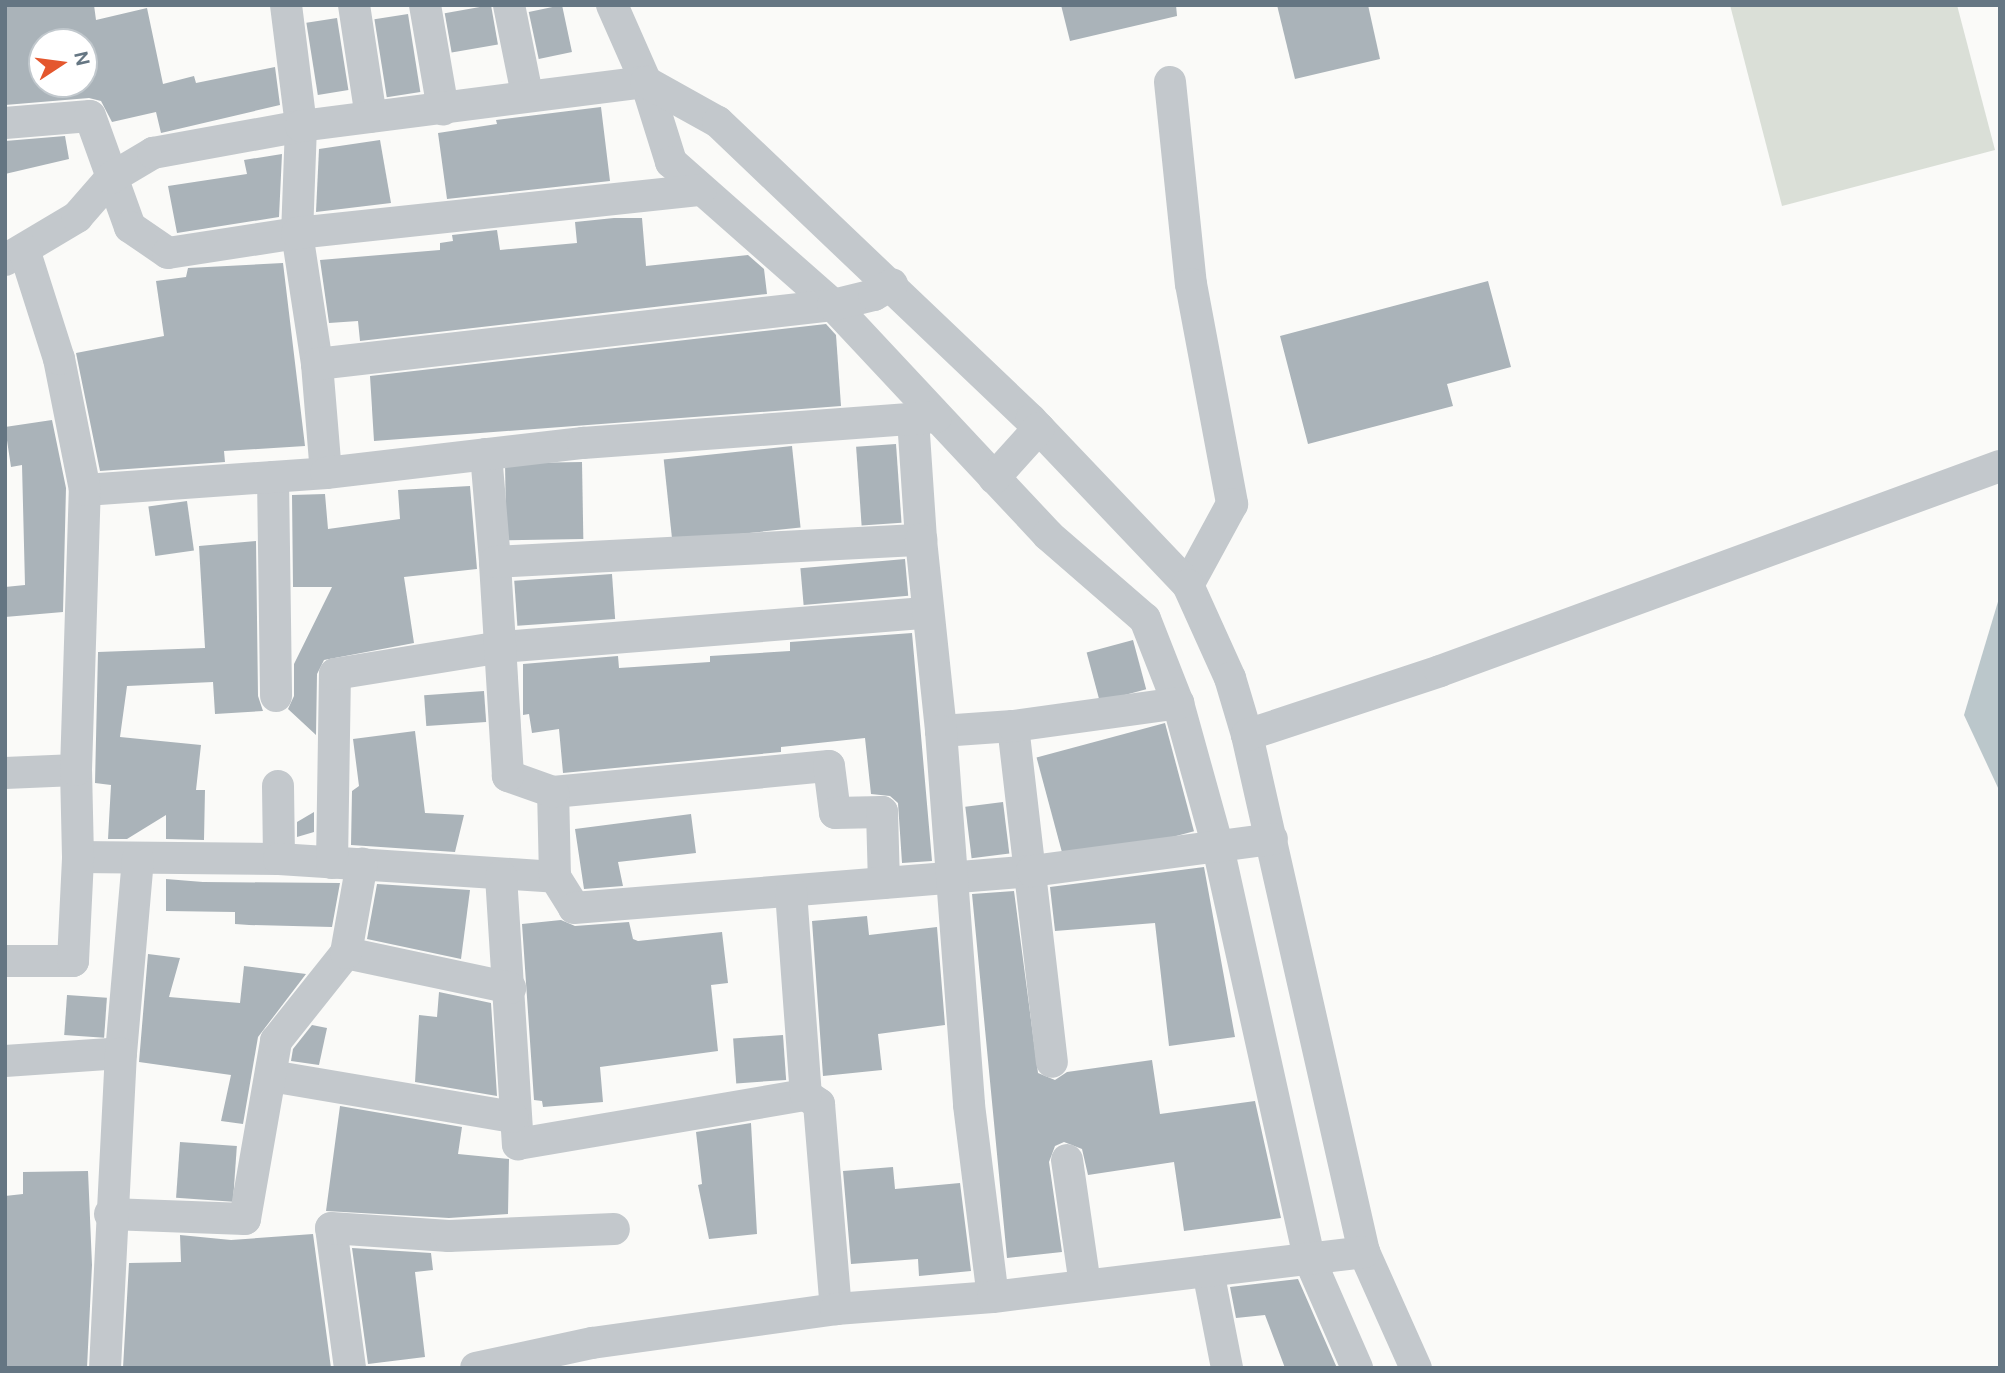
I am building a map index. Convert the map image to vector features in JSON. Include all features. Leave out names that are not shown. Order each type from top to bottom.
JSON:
[{"type":"street","points":[[286,5],[301,126],[297,233],[317,364],[326,473]]},
{"type":"street","points":[[354,5],[371,117]]},
{"type":"street","points":[[425,5],[443,109]]},
{"type":"street","points":[[509,5],[527,94]]},
{"type":"street","points":[[612,5],[646,82],[671,162],[833,304],[924,418],[994,478],[1048,535],[1144,619],[1178,703],[1218,847],[1309,1258],[1357,1368]]},
{"type":"street","points":[[5,961],[74,961],[79,856],[76,771],[85,490],[59,359],[15,255],[77,217],[111,178],[153,153],[301,126],[443,109],[527,94],[646,82],[718,122],[892,284],[1039,428],[1188,586],[1230,678],[1247,735],[1364,1252],[1416,1368]]},
{"type":"street","points":[[1170,82],[1191,284],[1232,503],[1188,586]]},
{"type":"street","points":[[5,123],[90,116],[130,227],[168,253],[297,233],[702,190]]},
{"type":"street","points":[[317,364],[833,304],[874,295],[892,284]]},
{"type":"street","points":[[85,490],[326,473],[486,454],[924,418]]},
{"type":"street","points":[[924,418],[921,540],[941,731],[949,876],[993,1297]]},
{"type":"street","points":[[994,478],[1039,428]]},
{"type":"street","points":[[486,454],[508,775],[553,792],[829,765],[835,813],[882,812],[884,883]]},
{"type":"street","points":[[1247,735],[1440,671],[2000,466]]},
{"type":"street","points":[[273,477],[276,696]]},
{"type":"street","points":[[495,562],[921,540]]},
{"type":"street","points":[[110,1214],[245,1219],[276,1041],[346,953],[347,863],[335,674],[501,647],[928,613]]},
{"type":"street","points":[[941,731],[1013,726],[1178,703]]},
{"type":"street","points":[[1013,726],[1032,871],[1052,1062]]},
{"type":"street","points":[[5,773],[76,771]]},
{"type":"street","points":[[278,786],[279,859]]},
{"type":"street","points":[[553,792],[555,877],[574,908],[1032,871],[1272,839]]},
{"type":"street","points":[[79,856],[138,859],[279,859],[501,876],[555,877]]},
{"type":"street","points":[[105,1368],[110,1214],[138,859]]},
{"type":"street","points":[[501,876],[515,1049],[513,1117],[518,1144],[806,1095],[819,1104],[836,1309]]},
{"type":"street","points":[[791,892],[806,1095]]},
{"type":"street","points":[[346,953],[510,988]]},
{"type":"street","points":[[5,1061],[121,1053]]},
{"type":"street","points":[[271,1076],[513,1117]]},
{"type":"street","points":[[1067,1160],[1085,1285]]},
{"type":"street","points":[[350,1368],[331,1228],[449,1236],[614,1229]]},
{"type":"street","points":[[480,1367],[592,1343],[836,1309],[993,1297],[1364,1252]]},
{"type":"street","points":[[1208,1271],[1227,1368]]},
{"type":"shaded area","points":[[1730,5],[1957,5],[1995,150],[1782,206]]},
{"type":"shaded area","points":[[2000,595],[2000,792],[1964,715]]},
{"type":"building","points":[[5,5],[94,5],[96,20],[147,8],[163,84],[194,76],[196,83],[275,67],[280,105],[161,133],[156,112],[112,122],[101,101],[89,98],[5,105]]},
{"type":"building","points":[[491,5],[498,44],[452,53],[445,13]]},
{"type":"building","points":[[562,5],[572,52],[539,59],[529,12]]},
{"type":"building","points":[[1061,5],[1176,5],[1177,16],[1070,41]]},
{"type":"building","points":[[1277,5],[1368,5],[1380,59],[1295,79]]},
{"type":"building","points":[[408,14],[420,92],[387,97],[374,19]]},
{"type":"building","points":[[337,18],[348,90],[318,95],[306,23]]},
{"type":"building","points":[[601,107],[610,181],[447,199],[438,133],[497,124],[496,120]]},
{"type":"building","points":[[65,136],[69,159],[5,174],[5,141]]},
{"type":"building","points":[[380,140],[391,203],[316,212],[319,149]]},
{"type":"building","points":[[282,154],[279,217],[177,233],[168,186],[247,174],[244,160]]},
{"type":"building","points":[[642,218],[646,266],[748,255],[764,269],[767,294],[360,341],[358,321],[329,323],[320,260],[440,250],[440,243],[453,241],[452,235],[497,230],[500,250],[577,243],[575,222]]},
{"type":"building","points":[[283,263],[305,446],[224,451],[225,462],[100,471],[76,353],[164,336],[156,281],[186,277],[188,268]]},
{"type":"building","points":[[1488,281],[1511,367],[1447,384],[1453,406],[1308,444],[1280,336]]},
{"type":"building","points":[[826,324],[836,335],[841,406],[374,441],[370,376]]},
{"type":"building","points":[[52,420],[66,488],[63,612],[5,617],[5,587],[25,585],[22,465],[11,467],[5,427]]},
{"type":"building","points":[[896,444],[902,523],[862,526],[856,447]]},
{"type":"building","points":[[792,446],[801,528],[672,541],[664,459]]},
{"type":"building","points":[[582,462],[583,539],[506,540],[505,463]]},
{"type":"building","points":[[470,486],[477,569],[404,577],[414,643],[324,660],[317,674],[316,735],[288,709],[294,696],[294,664],[332,587],[293,587],[292,495],[325,494],[328,529],[400,519],[398,490]]},
{"type":"building","points":[[187,501],[194,551],[155,556],[148,506]]},
{"type":"building","points":[[256,541],[258,696],[263,711],[215,714],[213,682],[127,686],[120,737],[201,745],[196,790],[205,790],[204,840],[166,839],[166,815],[127,839],[108,839],[111,785],[95,783],[98,652],[205,648],[199,546]]},
{"type":"building","points":[[905,559],[908,596],[804,605],[800,568]]},
{"type":"building","points":[[612,574],[615,619],[517,626],[514,581]]},
{"type":"building","points":[[912,633],[932,861],[902,863],[898,803],[890,796],[871,794],[865,738],[781,747],[781,752],[563,773],[559,729],[532,733],[529,714],[523,715],[523,664],[618,656],[619,668],[710,662],[710,656],[790,651],[790,642]]},
{"type":"building","points":[[1133,640],[1146,689],[1100,702],[1087,652]]},
{"type":"building","points":[[484,691],[486,722],[426,726],[424,695]]},
{"type":"building","points":[[1165,723],[1194,831],[1066,866],[1037,757]]},
{"type":"building","points":[[415,731],[425,813],[464,815],[455,852],[351,845],[352,791],[359,786],[353,739]]},
{"type":"building","points":[[1003,802],[1009,854],[972,858],[965,807]]},
{"type":"building","points":[[314,812],[314,832],[297,837],[297,822]]},
{"type":"building","points":[[691,814],[696,853],[618,862],[623,886],[584,889],[575,829]]},
{"type":"building","points":[[1204,867],[1235,1037],[1169,1046],[1155,923],[1055,931],[1050,887]]},
{"type":"building","points":[[166,879],[203,882],[340,883],[332,927],[235,924],[235,912],[166,911]]},
{"type":"building","points":[[377,884],[470,890],[461,959],[367,939]]},
{"type":"building","points":[[1014,891],[1038,1073],[1055,1080],[1067,1072],[1152,1060],[1160,1114],[1255,1101],[1281,1218],[1184,1231],[1174,1162],[1088,1175],[1082,1149],[1064,1142],[1055,1146],[1049,1162],[1062,1252],[1007,1258],[972,894]]},
{"type":"building","points":[[867,916],[869,935],[937,927],[945,1025],[878,1034],[882,1070],[823,1076],[812,921]]},
{"type":"building","points":[[561,920],[575,926],[629,922],[633,939],[638,941],[722,932],[728,983],[711,985],[718,1051],[600,1067],[603,1102],[543,1107],[542,1101],[534,1100],[522,924]]},
{"type":"building","points":[[148,954],[180,958],[169,997],[240,1003],[244,966],[306,974],[258,1037],[243,1124],[221,1121],[231,1075],[139,1062]]},
{"type":"building","points":[[439,992],[491,1003],[497,1096],[415,1082],[419,1015],[437,1017]]},
{"type":"building","points":[[67,995],[107,998],[104,1038],[64,1035]]},
{"type":"building","points":[[312,1025],[327,1028],[319,1065],[291,1061],[293,1049]]},
{"type":"building","points":[[783,1035],[786,1080],[736,1083],[733,1038]]},
{"type":"building","points":[[340,1106],[462,1127],[458,1154],[509,1159],[508,1214],[449,1218],[326,1211]]},
{"type":"building","points":[[751,1123],[757,1234],[709,1239],[698,1185],[702,1184],[696,1132]]},
{"type":"building","points":[[180,1142],[237,1146],[233,1202],[176,1198]]},
{"type":"building","points":[[893,1167],[895,1189],[960,1183],[971,1271],[919,1276],[918,1259],[851,1264],[843,1171]]},
{"type":"building","points":[[88,1171],[92,1265],[87,1368],[5,1368],[5,1196],[23,1194],[23,1172]]},
{"type":"building","points":[[313,1234],[331,1368],[123,1368],[129,1263],[181,1262],[180,1235],[231,1240]]},
{"type":"building","points":[[352,1248],[431,1253],[433,1270],[415,1272],[425,1357],[368,1364]]},
{"type":"building","points":[[1298,1279],[1337,1368],[1285,1368],[1265,1315],[1236,1318],[1230,1287]]}]
